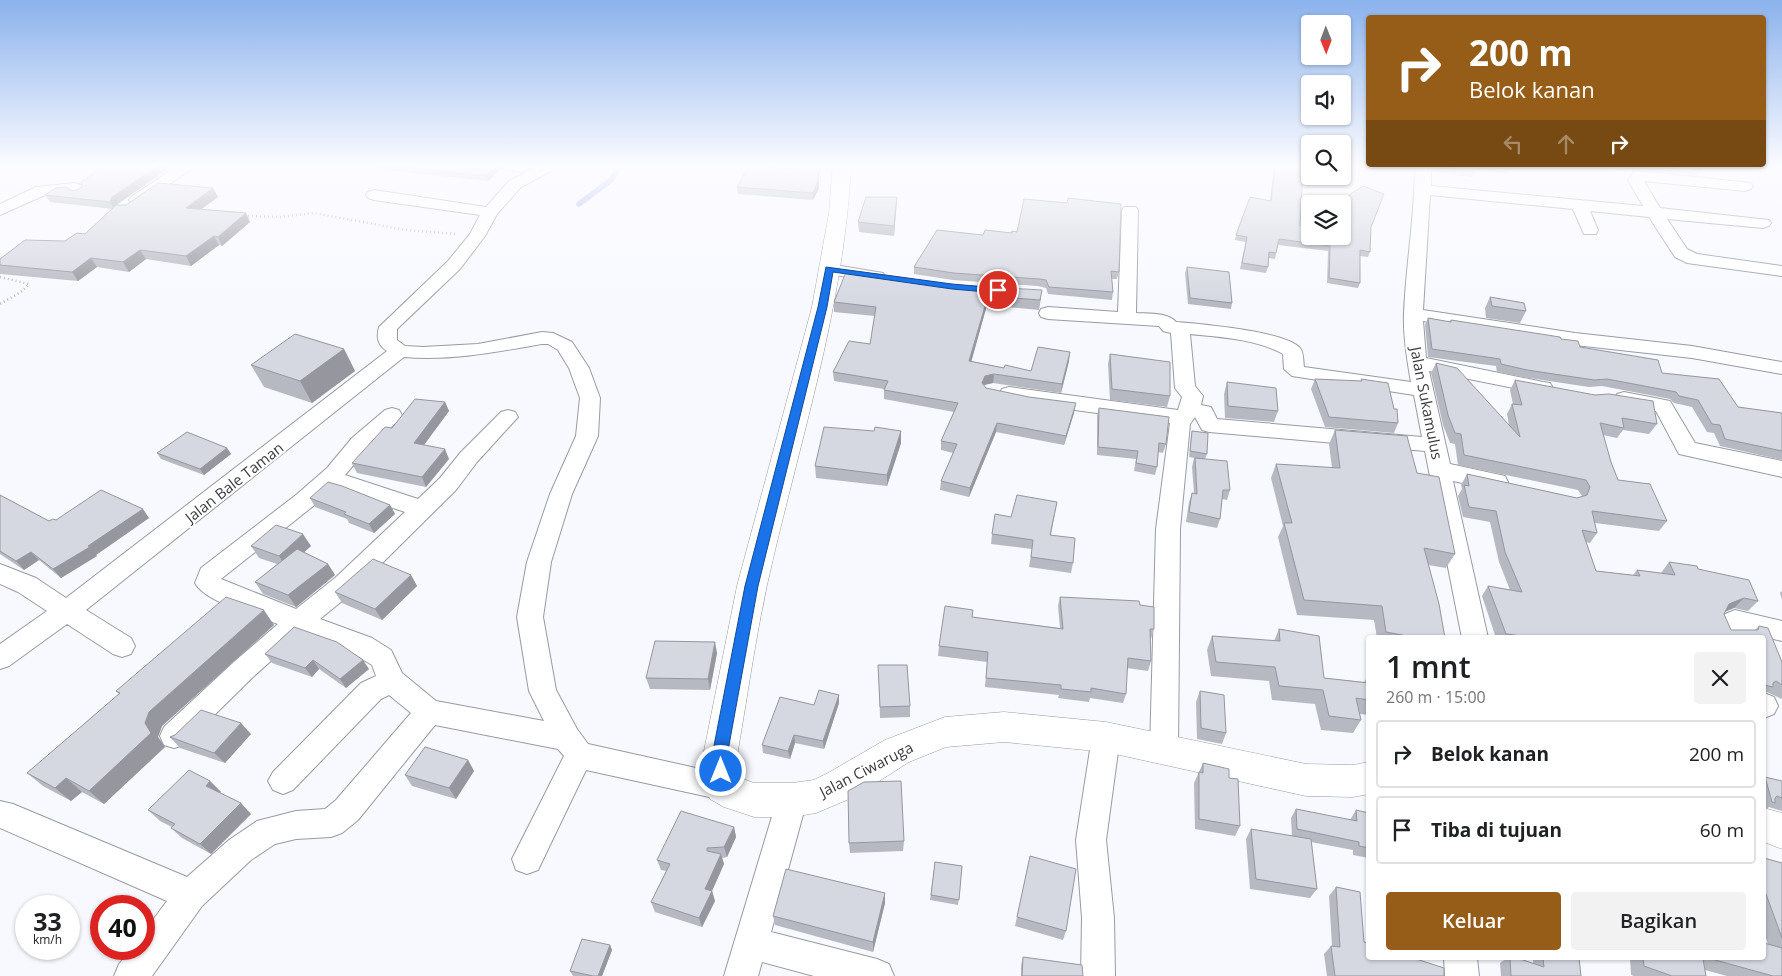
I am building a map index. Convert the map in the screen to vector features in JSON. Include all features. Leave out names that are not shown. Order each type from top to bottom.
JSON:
[{"type":"street","points":[[487,212],[490,212],[477,236],[454,265],[388,327],[386,335],[388,343],[400,351],[448,352],[509,345],[542,338],[553,339],[565,346],[579,368],[590,398],[587,436],[561,494],[539,562],[530,617],[543,691],[573,746]]},
{"type":"street","points":[[392,414],[360,443],[329,478],[216,569],[208,580],[209,585],[298,622],[363,646],[382,658],[392,680],[429,712],[573,746],[723,787],[720,756],[752,586],[823,307],[839,212]]},
{"type":"street","points":[[1127,319],[1126,294],[1128,273],[1126,249],[1130,212]]},
{"type":"street","name":"Jalan Sukamulus","points":[[1421,212],[1413,314],[1417,362],[1474,635]]},
{"type":"street","points":[[1582,212],[1590,230]]},
{"type":"street","points":[[1650,212],[1763,223]]},
{"type":"street","points":[[1656,212],[1680,253],[1693,259],[1782,271]]},
{"type":"street","points":[[829,269],[898,280]]},
{"type":"street","points":[[1048,313],[1165,321],[1170,327],[1207,330],[1285,345],[1292,351],[1294,369],[1299,372],[1424,390]]},
{"type":"street","points":[[1413,314],[1575,339],[1692,352],[1782,368]]},
{"type":"street","points":[[1164,750],[1168,529],[1180,423],[1187,414],[1192,396],[1185,388],[1180,328]]},
{"type":"street","name":"Jalan Bale Taman","points":[[0,658],[102,585],[400,351]]},
{"type":"street","points":[[1417,362],[1561,391]]},
{"type":"street","points":[[993,391],[1028,398],[1187,414],[1204,412],[1209,425],[1434,445]]},
{"type":"street","points":[[1602,395],[1663,406],[1687,449],[1780,473]]},
{"type":"street","points":[[174,736],[244,669],[344,585],[448,484],[469,457],[508,417]]},
{"type":"street","points":[[1439,470],[1514,486]]},
{"type":"street","points":[[329,478],[422,509]]},
{"type":"street","points":[[0,573],[27,585],[122,646]]},
{"type":"street","points":[[1734,635],[1729,624],[1735,620],[1782,631]]},
{"type":"street","points":[[283,781],[371,691],[392,680]]},
{"type":"street","points":[[131,976],[191,895],[240,850],[268,831],[296,825],[331,823],[347,810],[429,712]]},
{"type":"street","name":"Jalan Ciwaruga","points":[[723,787],[737,795],[754,800],[792,800],[816,796],[841,785],[897,751],[944,732],[1004,727],[1106,737],[1306,780],[1353,781],[1366,779]]},
{"type":"street","points":[[1098,976],[1098,918],[1091,840],[1106,737]]},
{"type":"street","points":[[527,859],[573,746]]},
{"type":"street","points":[[741,976],[792,800]]},
{"type":"street","points":[[2,814],[191,895]]},
{"type":"street","points":[[1766,826],[1782,831]]},
{"type":"street","points":[[752,943],[877,976]]},
{"type":"street","points":[[1461,960],[1462,976]]},
{"type":"path","points":[[237,216],[280,217],[314,213],[406,230],[477,236]]},
{"type":"path","points":[[0,277],[29,284],[0,304]]},
{"type":"building","points":[[109,212],[246,213],[218,237],[214,236],[186,256],[140,250],[123,262],[91,258],[72,272],[0,265],[0,259],[25,240],[65,241],[77,233],[85,234]]},
{"type":"building","points":[[861,212],[895,212],[894,226],[858,222]]},
{"type":"building","points":[[1021,212],[1121,212],[1119,272],[1111,271],[1113,292],[1049,287],[1046,280],[1039,279],[954,273],[914,267],[937,230],[983,235],[985,230],[1017,232]]},
{"type":"building","points":[[1245,212],[1301,212],[1301,242],[1279,239],[1276,253],[1269,252],[1268,267],[1242,263],[1247,237],[1236,235]]},
{"type":"building","points":[[1351,212],[1377,212],[1371,227],[1370,252],[1360,250],[1360,283],[1329,278],[1330,246],[1323,245],[1351,245]]},
{"type":"building","points":[[1187,267],[1229,272],[1232,303],[1190,298]]},
{"type":"building","points":[[846,272],[876,274],[953,285],[1042,290],[1040,300],[988,296],[969,361],[1004,368],[1005,365],[1031,371],[1038,347],[1070,352],[1062,384],[994,374],[985,376],[982,383],[986,388],[1029,397],[1076,403],[1066,436],[997,423],[970,488],[941,481],[957,444],[941,441],[958,403],[884,390],[888,381],[833,372],[849,341],[870,344],[876,307],[834,302]]},
{"type":"building","points":[[1490,297],[1524,303],[1526,311],[1492,306]]},
{"type":"building","points":[[1428,318],[1560,337],[1561,339],[1578,341],[1580,347],[1658,360],[1662,373],[1719,379],[1738,407],[1782,413],[1782,451],[1725,439],[1720,425],[1712,424],[1698,400],[1679,396],[1676,392],[1607,379],[1594,380],[1527,370],[1501,364],[1500,359],[1432,349]]},
{"type":"building","points":[[295,334],[344,349],[300,381],[251,365]]},
{"type":"building","points":[[1110,354],[1170,362],[1170,396],[1112,389]]},
{"type":"building","points":[[1436,363],[1457,368],[1520,437],[1512,404],[1522,405],[1515,380],[1595,395],[1609,394],[1653,401],[1657,424],[1622,418],[1624,428],[1600,423],[1618,480],[1650,484],[1667,521],[1592,511],[1597,533],[1582,530],[1596,571],[1640,576],[1637,570],[1675,575],[1669,562],[1697,566],[1698,569],[1749,580],[1758,601],[1744,598],[1729,604],[1724,614],[1731,630],[1758,630],[1759,626],[1768,628],[1782,662],[1782,685],[1776,681],[1773,683],[1773,687],[1766,685],[1766,635],[1506,634],[1488,586],[1522,592],[1505,552],[1496,511],[1469,507],[1464,485],[1469,486],[1467,474],[1577,498],[1587,495],[1590,487],[1586,480],[1464,455],[1461,434],[1455,433],[1448,415]]},
{"type":"building","points":[[1315,379],[1362,381],[1361,379],[1388,383],[1394,409],[1397,409],[1398,423],[1329,417]]},
{"type":"building","points":[[1227,382],[1276,388],[1278,411],[1228,406]]},
{"type":"building","points":[[415,399],[445,402],[414,443],[445,449],[422,477],[352,463],[385,427],[392,428]]},
{"type":"building","points":[[1099,408],[1169,417],[1166,444],[1159,443],[1157,467],[1136,463],[1138,451],[1098,447]]},
{"type":"building","points":[[824,427],[874,431],[875,427],[901,431],[887,475],[815,466]]},
{"type":"building","points":[[1335,430],[1407,436],[1417,473],[1439,477],[1455,554],[1424,548],[1439,604],[1444,635],[1402,635],[1386,632],[1382,606],[1304,600],[1284,523],[1292,523],[1276,464],[1340,468]]},
{"type":"building","points":[[1192,431],[1208,433],[1207,454],[1190,451]]},
{"type":"building","points":[[187,432],[227,448],[200,469],[157,453]]},
{"type":"building","points":[[1195,458],[1227,461],[1230,490],[1223,490],[1220,519],[1189,512],[1192,493],[1197,494]]},
{"type":"building","points":[[328,482],[390,505],[369,524],[344,514],[346,512],[310,498]]},
{"type":"building","points":[[101,490],[143,509],[88,546],[90,547],[53,569],[31,552],[16,561],[0,551],[0,495],[49,521],[56,520]]},
{"type":"building","points":[[1017,495],[1057,502],[1050,535],[1075,538],[1073,563],[1031,557],[1033,540],[992,534],[995,514],[1011,517]]},
{"type":"building","points":[[276,525],[303,534],[279,556],[251,546]]},
{"type":"building","points":[[297,549],[328,564],[288,595],[255,582]]},
{"type":"building","points":[[373,559],[411,575],[375,609],[335,592]]},
{"type":"building","points":[[226,597],[264,610],[149,712],[145,723],[151,733],[89,791],[66,778],[55,788],[27,773],[120,693],[116,691]]},
{"type":"building","points":[[1060,597],[1139,601],[1140,605],[1154,607],[1154,629],[1150,629],[1151,661],[1128,658],[1126,694],[1091,688],[1091,692],[1061,689],[1061,685],[986,678],[988,652],[939,646],[945,606],[973,610],[972,617],[1063,629]]},
{"type":"building","points":[[294,627],[337,642],[363,660],[340,679],[313,660],[305,668],[265,654]]},
{"type":"building","points":[[1279,629],[1319,636],[1324,678],[1366,683],[1366,700],[1356,698],[1361,720],[1329,716],[1323,690],[1279,686],[1275,667],[1216,662],[1212,636],[1280,641]]},
{"type":"building","points":[[655,641],[715,642],[708,679],[646,678]]},
{"type":"building","points":[[878,665],[907,665],[910,706],[880,707]]},
{"type":"building","points":[[819,690],[839,695],[823,741],[794,735],[788,751],[762,745],[780,697],[814,705]]},
{"type":"building","points":[[1200,691],[1224,695],[1226,733],[1201,728]]},
{"type":"building","points":[[201,710],[241,723],[214,753],[170,737],[175,735]]},
{"type":"building","points":[[425,747],[468,760],[449,788],[405,775]]},
{"type":"building","points":[[1203,763],[1229,769],[1229,778],[1238,779],[1240,826],[1199,819],[1199,772],[1203,773]]},
{"type":"building","points":[[189,770],[210,781],[206,786],[241,803],[200,844],[171,828],[175,824],[148,810]]},
{"type":"building","points":[[1766,777],[1782,781],[1782,798],[1777,796],[1775,803],[1772,802]]},
{"type":"building","points":[[901,781],[904,841],[849,843],[848,791],[864,782]]},
{"type":"building","points":[[1296,809],[1357,821],[1356,810],[1366,812],[1366,847],[1359,846],[1359,842],[1297,829]]},
{"type":"building","points":[[681,811],[734,827],[724,847],[707,848],[707,851],[721,854],[705,889],[712,891],[699,918],[651,902],[670,864],[657,860]]},
{"type":"building","points":[[1251,829],[1311,839],[1317,889],[1256,879]]},
{"type":"building","points":[[1030,856],[1076,869],[1066,931],[1017,917]]},
{"type":"building","points":[[1766,859],[1782,863],[1782,938],[1766,894]]},
{"type":"building","points":[[935,862],[962,866],[959,900],[931,895]]},
{"type":"building","points":[[786,869],[885,893],[873,942],[773,916]]},
{"type":"building","points":[[1336,887],[1360,892],[1364,942],[1366,942],[1366,960],[1419,960],[1444,968],[1444,976],[1335,976],[1331,946],[1340,947]]},
{"type":"building","points":[[582,939],[610,945],[598,976],[570,971]]},
{"type":"building","points":[[1766,944],[1782,948],[1782,976],[1773,976],[1715,960],[1766,960]]},
{"type":"building","points":[[1023,957],[1082,965],[1083,976],[1022,976]]},
{"type":"building","points":[[1510,960],[1523,960],[1544,967],[1543,960],[1579,960],[1581,976],[1511,976]]},
{"type":"building","points":[[1643,960],[1703,960],[1706,976],[1672,976],[1644,966]]},
{"type":"route","points":[[721,771],[720,756],[752,586],[823,307],[829,269],[952,287],[998,290]]}]
